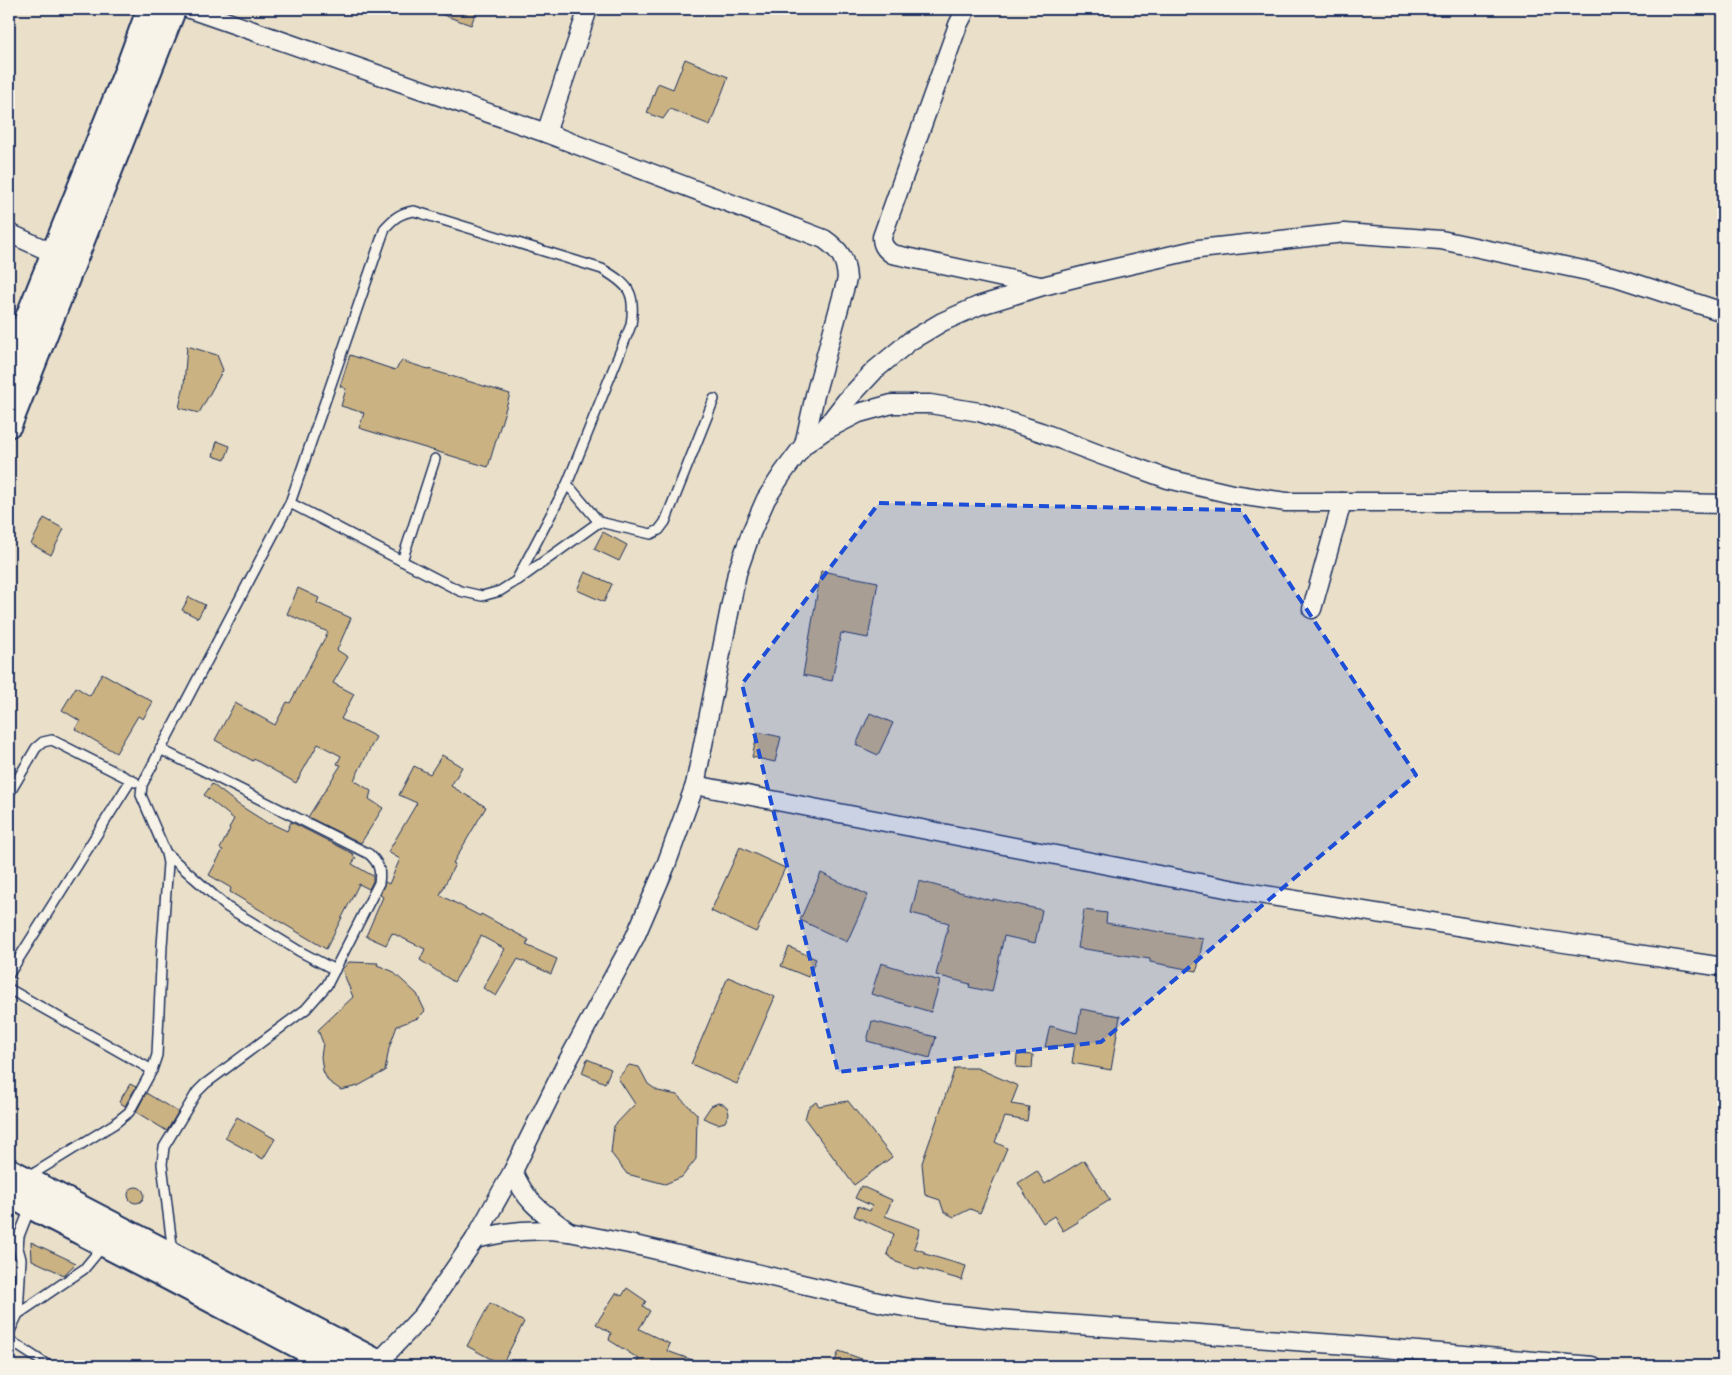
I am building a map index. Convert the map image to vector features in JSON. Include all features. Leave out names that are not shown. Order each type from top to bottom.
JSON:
[{"type":"street","points":[[9,366],[127,72],[150,9]]},
{"type":"street","points":[[9,424],[173,9]]},
{"type":"street","points":[[190,9],[546,133],[824,239],[835,246],[842,255],[847,279],[815,395],[804,445]]},
{"type":"street","points":[[546,133],[588,9]]},
{"type":"street","points":[[966,9],[958,25],[882,237],[882,243],[885,249],[892,254],[1043,286]]},
{"type":"street","points":[[9,233],[55,254]]},
{"type":"street","points":[[824,431],[846,401],[875,370],[910,341],[942,322],[978,306],[1043,286],[1200,249],[1344,233],[1450,242],[1616,277],[1723,312]]},
{"type":"street","points":[[14,1181],[30,1206],[105,1244],[168,1265],[381,1365],[423,1315],[475,1239],[513,1171],[564,1068],[635,937],[666,865],[695,785],[737,573],[751,533],[766,499],[804,445],[824,431],[859,413],[892,404],[930,404],[979,412],[1041,432],[1101,456],[1168,478],[1232,494],[1286,502],[1630,502],[1723,504]]},
{"type":"street","points":[[1312,609],[1342,502]]},
{"type":"street","points":[[695,785],[1246,892],[1723,967]]},
{"type":"street","points":[[513,1171],[523,1191],[537,1209],[569,1232]]},
{"type":"street","points":[[14,1181],[168,1265],[338,1366]]},
{"type":"street","points":[[475,1239],[522,1231],[550,1230],[569,1232],[653,1249],[888,1304],[940,1313],[1592,1366]]},
{"type":"lane","points":[[14,1181],[114,1124],[129,1112],[152,1070],[157,1055],[168,863],[166,853],[141,795],[142,785],[290,503],[386,228],[394,218],[403,213],[414,211],[602,269],[620,280],[631,294],[634,306],[631,325],[567,484],[516,581]]},
{"type":"lane","points":[[567,484],[599,522],[651,534],[659,530],[665,522],[714,399]]},
{"type":"lane","points":[[402,561],[435,458]]},
{"type":"lane","points":[[290,503],[460,591],[482,596],[500,591],[516,581],[599,522]]},
{"type":"lane","points":[[9,794],[36,748],[42,742],[52,740],[142,785]]},
{"type":"lane","points":[[160,749],[369,854],[376,861],[380,872],[379,883],[327,985],[306,1009],[205,1084],[197,1092],[164,1147],[162,1164],[168,1265]]},
{"type":"lane","points":[[9,974],[131,780]]},
{"type":"lane","points":[[166,853],[227,907],[299,951],[335,970]]},
{"type":"lane","points":[[9,988],[152,1070]]},
{"type":"lane","points":[[9,1333],[18,1314],[21,1260],[18,1248],[19,1236],[30,1206]]},
{"type":"lane","points":[[18,1314],[84,1269],[105,1244]]},
{"type":"lane","points":[[9,1340],[49,1366]]},
{"type":"highlighted area","points":[[879,503],[1241,510],[1416,775],[1101,1042],[838,1072],[742,684]]},
{"type":"building","points":[[432,9],[477,9],[471,25],[432,11]]},
{"type":"building","points":[[685,59],[728,77],[710,125],[670,109],[663,119],[647,113],[658,83],[673,89]]},
{"type":"building","points":[[187,346],[217,355],[223,370],[199,413],[179,408],[184,385]]},
{"type":"building","points":[[350,355],[395,370],[402,361],[510,394],[488,467],[359,428],[364,413],[341,406],[346,389],[340,386]]},
{"type":"building","points":[[217,441],[230,446],[225,460],[213,456]]},
{"type":"building","points":[[44,518],[64,529],[51,555],[31,544]]},
{"type":"building","points":[[603,532],[627,545],[619,561],[594,549]]},
{"type":"building","points":[[821,571],[878,582],[868,638],[841,633],[832,681],[803,675]]},
{"type":"building","points":[[585,572],[612,584],[604,602],[577,590]]},
{"type":"building","points":[[298,588],[319,598],[317,603],[351,618],[337,650],[348,657],[333,683],[354,694],[341,719],[376,737],[354,780],[371,791],[369,799],[383,808],[361,843],[308,817],[341,765],[337,764],[341,756],[318,744],[296,783],[254,759],[253,761],[215,740],[235,703],[275,725],[287,702],[290,703],[328,632],[287,614]]},
{"type":"building","points":[[189,597],[205,605],[198,618],[182,610]]},
{"type":"building","points":[[102,673],[153,702],[143,719],[138,716],[116,753],[75,729],[80,721],[62,710],[76,687],[90,696]]},
{"type":"building","points":[[870,713],[893,723],[878,755],[856,745]]},
{"type":"building","points":[[758,732],[781,737],[775,762],[752,757]]},
{"type":"building","points":[[442,755],[462,767],[451,786],[486,807],[453,863],[455,864],[440,895],[480,916],[481,914],[529,940],[526,945],[557,959],[551,974],[518,959],[496,996],[483,988],[505,949],[481,936],[454,982],[420,960],[425,949],[392,933],[386,945],[366,936],[383,897],[380,895],[385,882],[389,884],[400,859],[388,852],[417,803],[399,795],[414,766],[430,774]]},
{"type":"building","points":[[212,784],[239,805],[269,824],[287,831],[291,822],[354,854],[353,856],[356,858],[352,864],[373,876],[369,889],[359,884],[326,949],[230,892],[231,888],[209,875],[223,850],[220,849],[234,819],[204,795]]},
{"type":"building","points":[[740,847],[785,868],[756,932],[711,911]]},
{"type":"building","points":[[821,873],[868,895],[847,942],[800,920]]},
{"type":"building","points":[[919,881],[993,901],[993,899],[1042,910],[1035,943],[1004,936],[992,992],[969,987],[970,984],[936,975],[949,923],[911,913]]},
{"type":"building","points":[[1084,910],[1107,913],[1106,923],[1203,939],[1197,971],[1150,962],[1150,959],[1078,948]]},
{"type":"building","points":[[789,947],[816,959],[808,977],[781,966]]},
{"type":"building","points":[[349,962],[378,963],[377,965],[392,971],[417,994],[425,1011],[418,1018],[397,1026],[389,1048],[385,1071],[358,1086],[341,1090],[328,1081],[323,1071],[321,1057],[323,1043],[318,1030],[353,997],[342,969]]},
{"type":"building","points":[[881,963],[940,981],[931,1012],[871,994]]},
{"type":"building","points":[[728,977],[775,997],[737,1084],[691,1064]]},
{"type":"building","points":[[1081,1009],[1120,1016],[1111,1070],[1072,1063],[1075,1044],[1045,1047],[1050,1026],[1077,1033]]},
{"type":"building","points":[[872,1021],[936,1037],[930,1058],[867,1041]]},
{"type":"building","points":[[1017,1054],[1033,1055],[1032,1068],[1016,1067]]},
{"type":"building","points":[[587,1059],[611,1069],[605,1083],[582,1073]]},
{"type":"building","points":[[629,1065],[639,1067],[648,1084],[658,1091],[677,1095],[697,1114],[696,1159],[682,1177],[665,1184],[627,1174],[611,1153],[614,1126],[635,1104],[618,1078]]},
{"type":"building","points":[[955,1068],[977,1068],[1018,1086],[1011,1104],[1029,1107],[1027,1121],[1005,1117],[995,1142],[1007,1148],[980,1213],[970,1209],[954,1217],[944,1212],[940,1200],[925,1195],[922,1163]]},
{"type":"building","points":[[130,1084],[136,1087],[125,1106],[119,1102]]},
{"type":"building","points":[[146,1093],[178,1112],[167,1131],[136,1112]]},
{"type":"building","points":[[848,1101],[892,1157],[854,1185],[805,1119],[808,1108],[816,1102],[819,1106]]},
{"type":"building","points":[[718,1103],[727,1107],[729,1114],[725,1122],[718,1124],[703,1118],[711,1106]]},
{"type":"building","points":[[237,1117],[275,1139],[263,1159],[225,1138]]},
{"type":"building","points":[[1084,1160],[1110,1200],[1063,1231],[1054,1216],[1043,1223],[1018,1183],[1037,1171],[1045,1184]]},
{"type":"building","points":[[861,1186],[892,1200],[885,1216],[920,1229],[914,1248],[925,1252],[925,1254],[966,1266],[962,1280],[920,1268],[919,1270],[896,1262],[887,1254],[894,1234],[854,1216],[858,1206],[870,1211],[872,1206],[855,1198]]},
{"type":"building","points":[[136,1187],[142,1189],[144,1195],[142,1201],[136,1203],[130,1201],[128,1195],[130,1189]]},
{"type":"building","points":[[31,1242],[76,1263],[64,1275],[32,1260]]},
{"type":"building","points":[[627,1288],[646,1301],[643,1306],[650,1311],[639,1329],[670,1344],[667,1351],[704,1364],[704,1366],[635,1366],[639,1359],[609,1340],[611,1333],[596,1324],[616,1293],[622,1296]]},
{"type":"building","points":[[490,1303],[524,1322],[502,1365],[467,1346]]},
{"type":"building","points":[[839,1351],[876,1364],[875,1366],[833,1366]]}]
